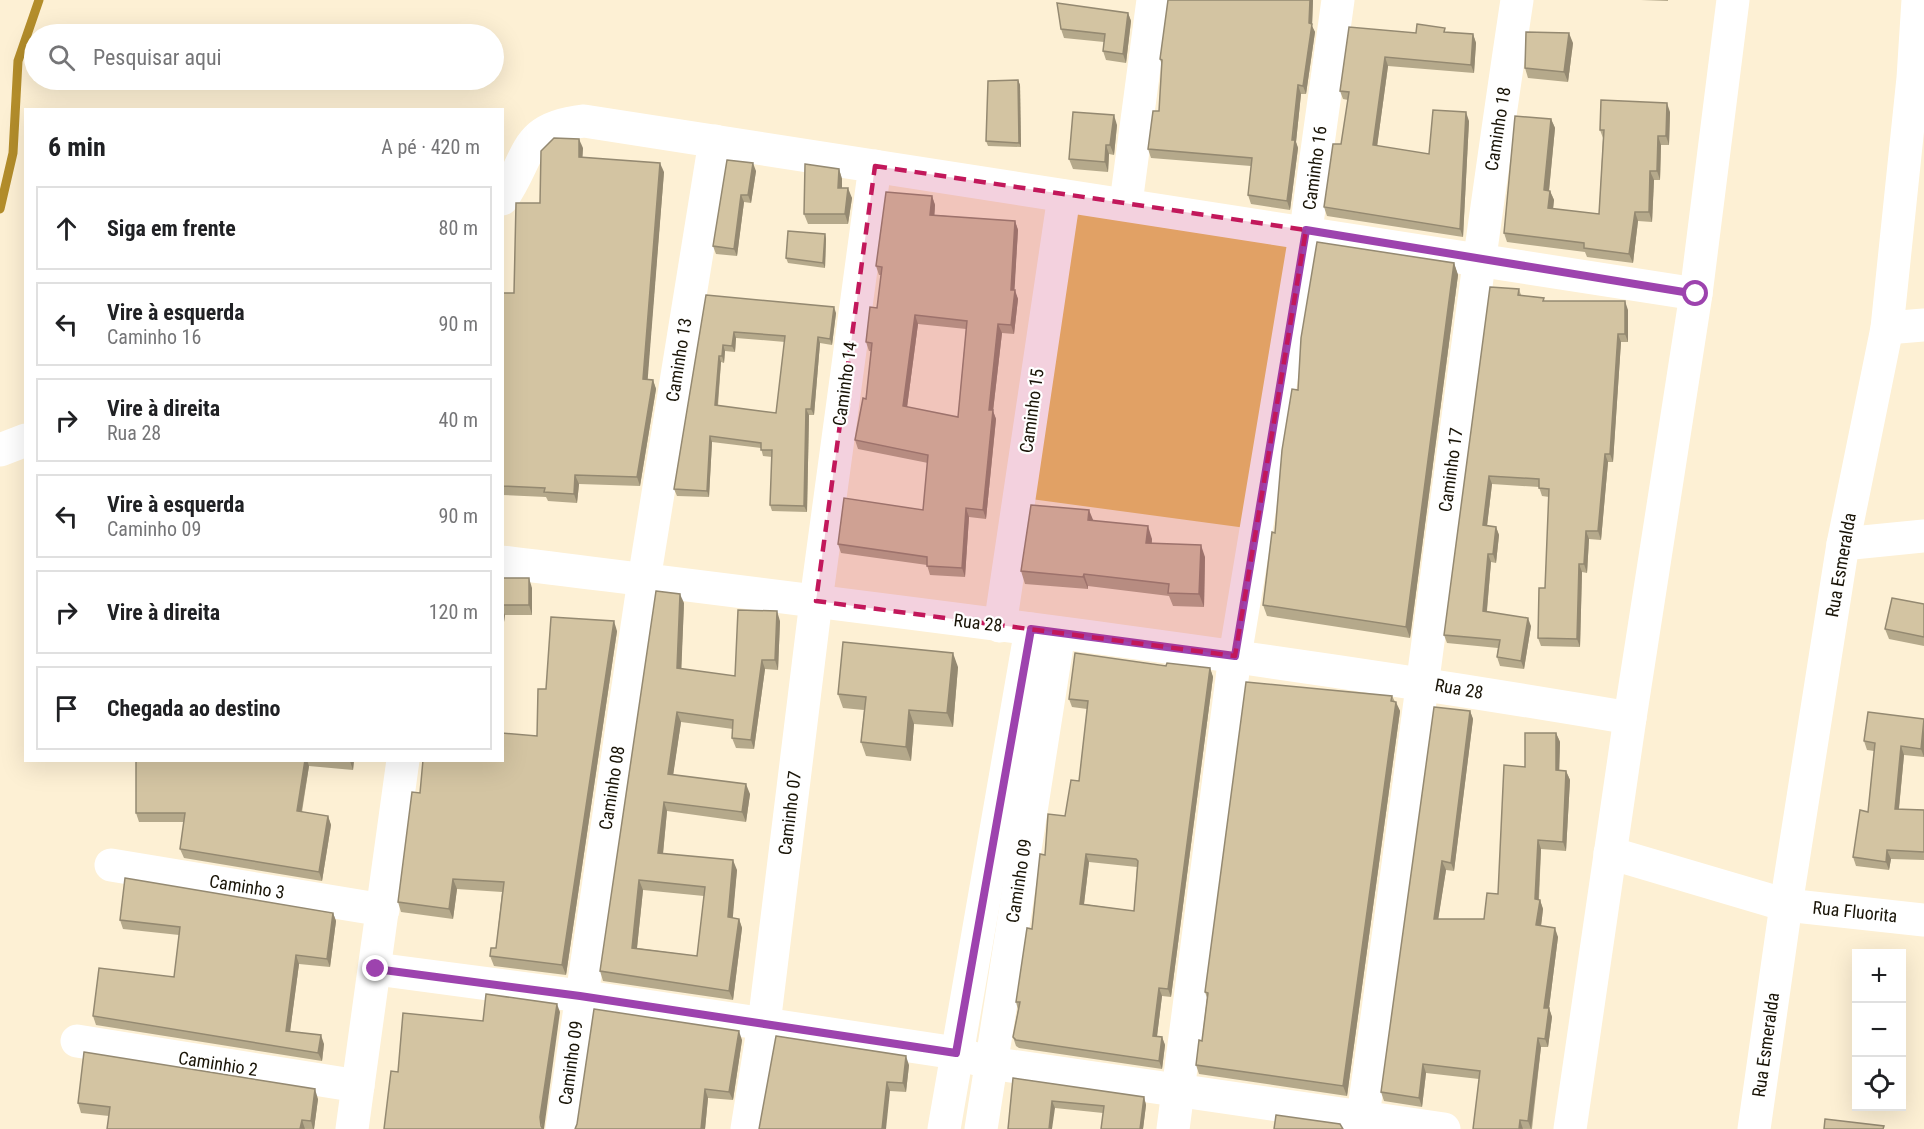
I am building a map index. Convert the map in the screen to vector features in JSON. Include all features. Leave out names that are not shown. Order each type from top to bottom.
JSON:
[{"type":"street","points":[[1126,203],[1153,0]]},
{"type":"street","name":"Caminho 16","points":[[1173,1129],[1235,656],[1306,230],[1338,0]]},
{"type":"street","name":"Caminho 18","points":[[1478,258],[1517,0]]},
{"type":"street","points":[[1570,1129],[1630,718],[1696,294],[1733,0]]},
{"type":"street","name":"Rua Esmeralda","points":[[1754,1129],[1786,904],[1843,544],[1887,328],[1919,77],[1918,0]]},
{"type":"street","points":[[504,199],[530,145],[546,129],[584,122],[1064,196],[1306,230],[1696,294]]},
{"type":"street","name":"Caminho 13","points":[[644,580],[715,141]]},
{"type":"street","name":"Caminho 14","points":[[816,601],[875,166]]},
{"type":"street","name":"Caminho 15","points":[[1030,629],[1064,196]]},
{"type":"street","name":"Caminho 17","points":[[1362,1123],[1423,683],[1478,258]]},
{"type":"street","points":[[1887,328],[1924,325]]},
{"type":"street","points":[[0,450],[24,441]]},
{"type":"street","points":[[1843,544],[1924,536]]},
{"type":"street","name":"Rua 28","points":[[504,562],[1235,656],[1423,683],[1630,718]]},
{"type":"street","name":"Caminho 08","points":[[580,996],[644,580]]},
{"type":"street","name":"Caminho 07","points":[[747,1129],[764,1024],[816,601]]},
{"type":"street","name":"Caminho 09","points":[[944,1129],[1030,629]]},
{"type":"street","name":"Caminho 09","points":[[981,1129],[990,1063],[1030,629]]},
{"type":"street","points":[[352,1129],[376,969],[402,762]]},
{"type":"street","name":"Rua Fluorita","points":[[1610,853],[1786,904],[1924,920]]},
{"type":"street","name":"Caminho 3","points":[[111,865],[383,910]]},
{"type":"street","points":[[376,969],[580,996],[956,1053],[990,1063],[1179,1090],[1362,1123],[1444,1129]]},
{"type":"street","name":"Caminho 09","points":[[562,1129],[580,996]]},
{"type":"street","name":"Caminhio 2","points":[[77,1041],[358,1086]]},
{"type":"highlighted area","points":[[875,166],[1306,230],[1235,656],[816,601]]},
{"type":"shaded area","points":[[1071,210],[1300,241],[1261,530],[1031,499]]},
{"type":"building","points":[[1168,0],[1310,0],[1309,23],[1312,24],[1303,86],[1298,85],[1292,140],[1295,140],[1287,201],[1248,195],[1252,158],[1148,149],[1153,111],[1159,111],[1162,60],[1160,59]]},
{"type":"building","points":[[1057,3],[1128,13],[1123,54],[1103,51],[1105,34],[1061,29]]},
{"type":"building","points":[[1417,24],[1445,28],[1444,32],[1473,34],[1471,65],[1385,57],[1373,145],[1429,154],[1433,110],[1466,112],[1460,229],[1324,207],[1333,144],[1341,144],[1349,92],[1340,91],[1349,27],[1416,33]]},
{"type":"building","points":[[1526,32],[1569,33],[1564,72],[1525,68]]},
{"type":"building","points":[[1018,80],[1019,143],[986,141],[988,81]]},
{"type":"building","points":[[1601,100],[1667,103],[1666,136],[1658,136],[1657,171],[1650,171],[1649,212],[1635,212],[1629,254],[1584,248],[1584,243],[1504,233],[1515,116],[1551,119],[1544,190],[1550,191],[1548,208],[1599,214],[1604,130],[1600,130]]},
{"type":"building","points":[[1073,112],[1114,115],[1110,145],[1106,145],[1105,162],[1069,159]]},
{"type":"building","points":[[554,138],[579,139],[579,157],[660,163],[643,379],[653,380],[637,477],[575,475],[574,494],[544,492],[545,488],[504,486],[504,293],[514,293],[516,203],[540,203],[541,151]]},
{"type":"building","points":[[727,160],[753,163],[748,195],[741,195],[734,249],[713,246]]},
{"type":"building","points":[[805,164],[839,169],[838,188],[848,188],[845,214],[804,214]]},
{"type":"building","points":[[886,192],[932,196],[930,215],[1015,221],[1011,290],[1015,290],[1011,325],[998,324],[989,410],[993,410],[983,510],[966,508],[962,568],[927,566],[927,557],[838,544],[844,498],[923,510],[928,455],[855,440],[863,398],[866,399],[872,343],[866,342],[870,307],[877,308],[882,267],[876,266]],"holes":[[[915,315],[967,321],[958,417],[903,406]]]},
{"type":"building","points":[[788,231],[825,234],[823,263],[786,258]]},
{"type":"building","points":[[1317,242],[1454,263],[1406,627],[1263,605],[1272,532],[1275,533],[1282,450],[1292,389],[1298,390],[1301,338]]},
{"type":"building","points":[[1490,287],[1519,289],[1518,295],[1544,298],[1543,301],[1625,301],[1625,334],[1618,334],[1610,454],[1605,454],[1598,531],[1586,531],[1584,564],[1579,564],[1577,639],[1538,638],[1539,588],[1545,588],[1549,489],[1539,488],[1539,479],[1489,476],[1483,525],[1496,527],[1493,554],[1488,554],[1483,611],[1528,618],[1521,661],[1497,657],[1500,640],[1444,635]]},
{"type":"building","points":[[706,295],[834,307],[830,339],[818,337],[811,409],[806,409],[804,506],[770,505],[772,450],[761,450],[761,443],[710,436],[707,491],[674,489]],"holes":[[[734,332],[785,336],[776,413],[715,405],[719,356],[722,356],[723,345],[732,346]]]},
{"type":"building","points":[[1031,505],[1089,510],[1088,520],[1148,526],[1146,543],[1201,545],[1199,594],[1168,593],[1169,584],[1084,574],[1083,577],[1021,571]]},
{"type":"building","points":[[504,578],[529,578],[529,605],[504,605]]},
{"type":"building","points":[[656,591],[680,594],[677,668],[735,676],[738,610],[777,611],[775,660],[762,660],[751,740],[732,738],[733,720],[677,712],[668,774],[746,784],[742,812],[664,802],[658,853],[733,860],[728,917],[739,919],[729,991],[600,971]],"holes":[[[639,880],[705,887],[697,956],[632,948]]]},
{"type":"building","points":[[1892,598],[1924,604],[1924,637],[1885,629]]},
{"type":"building","points":[[551,617],[614,621],[562,965],[490,956],[491,948],[496,948],[504,882],[453,879],[449,909],[398,902],[412,792],[420,793],[423,762],[504,762],[504,733],[537,736],[538,689],[546,689]]},
{"type":"building","points":[[843,642],[953,653],[947,713],[909,710],[906,747],[861,742],[866,697],[838,694]]},
{"type":"building","points":[[1075,653],[1166,666],[1167,663],[1210,668],[1168,989],[1159,988],[1153,1036],[1162,1037],[1159,1061],[1016,1040],[1013,1037],[1020,1002],[1016,1002],[1027,928],[1032,929],[1040,854],[1045,855],[1048,814],[1065,816],[1071,780],[1079,781],[1088,701],[1069,699]],"holes":[[[1086,854],[1138,861],[1134,911],[1080,904]]]},
{"type":"building","points":[[1246,682],[1392,696],[1391,701],[1396,702],[1343,1086],[1196,1065],[1199,1040],[1202,1041],[1208,993],[1205,992]]},
{"type":"building","points":[[1434,707],[1470,711],[1451,863],[1442,861],[1434,919],[1484,919],[1487,893],[1498,894],[1504,765],[1525,767],[1525,733],[1556,733],[1556,770],[1566,771],[1563,842],[1538,840],[1535,899],[1540,900],[1536,925],[1555,928],[1544,1008],[1549,1008],[1545,1039],[1538,1038],[1528,1121],[1520,1120],[1519,1129],[1473,1129],[1480,1071],[1423,1064],[1419,1098],[1381,1092]]},
{"type":"building","points":[[1868,712],[1924,719],[1921,749],[1901,746],[1895,809],[1924,810],[1924,852],[1887,850],[1886,862],[1853,857],[1860,810],[1868,812],[1875,743],[1864,741]]},
{"type":"building","points":[[136,762],[305,762],[297,811],[328,816],[319,872],[180,849],[185,813],[136,813]]},
{"type":"building","points":[[125,878],[333,913],[327,959],[296,955],[286,1031],[321,1035],[318,1053],[93,1016],[99,968],[174,977],[180,927],[120,920]]},
{"type":"building","points":[[486,994],[557,1004],[540,1117],[543,1129],[384,1129],[391,1071],[398,1072],[403,1013],[483,1021]]},
{"type":"building","points":[[594,1009],[739,1031],[729,1092],[705,1089],[701,1129],[575,1129]]},
{"type":"building","points":[[776,1036],[906,1056],[903,1083],[887,1082],[882,1129],[759,1129]]},
{"type":"building","points":[[84,1052],[315,1089],[311,1121],[302,1120],[300,1129],[107,1129],[110,1107],[78,1103]]},
{"type":"building","points":[[1013,1078],[1144,1097],[1140,1129],[1101,1129],[1104,1106],[1052,1101],[1049,1129],[1008,1129]]},
{"type":"building","points":[[1276,1115],[1340,1124],[1343,1129],[1274,1129]]},
{"type":"building","points":[[1825,1119],[1884,1126],[1883,1129],[1824,1129]]},
{"type":"waterway","points":[[31,24],[39,0]]},
{"type":"waterway","points":[[0,209],[13,153],[18,61],[24,44]]},
{"type":"route","points":[[376,969],[580,996],[956,1053],[1031,629],[1235,656],[1306,230],[1696,294]]}]
